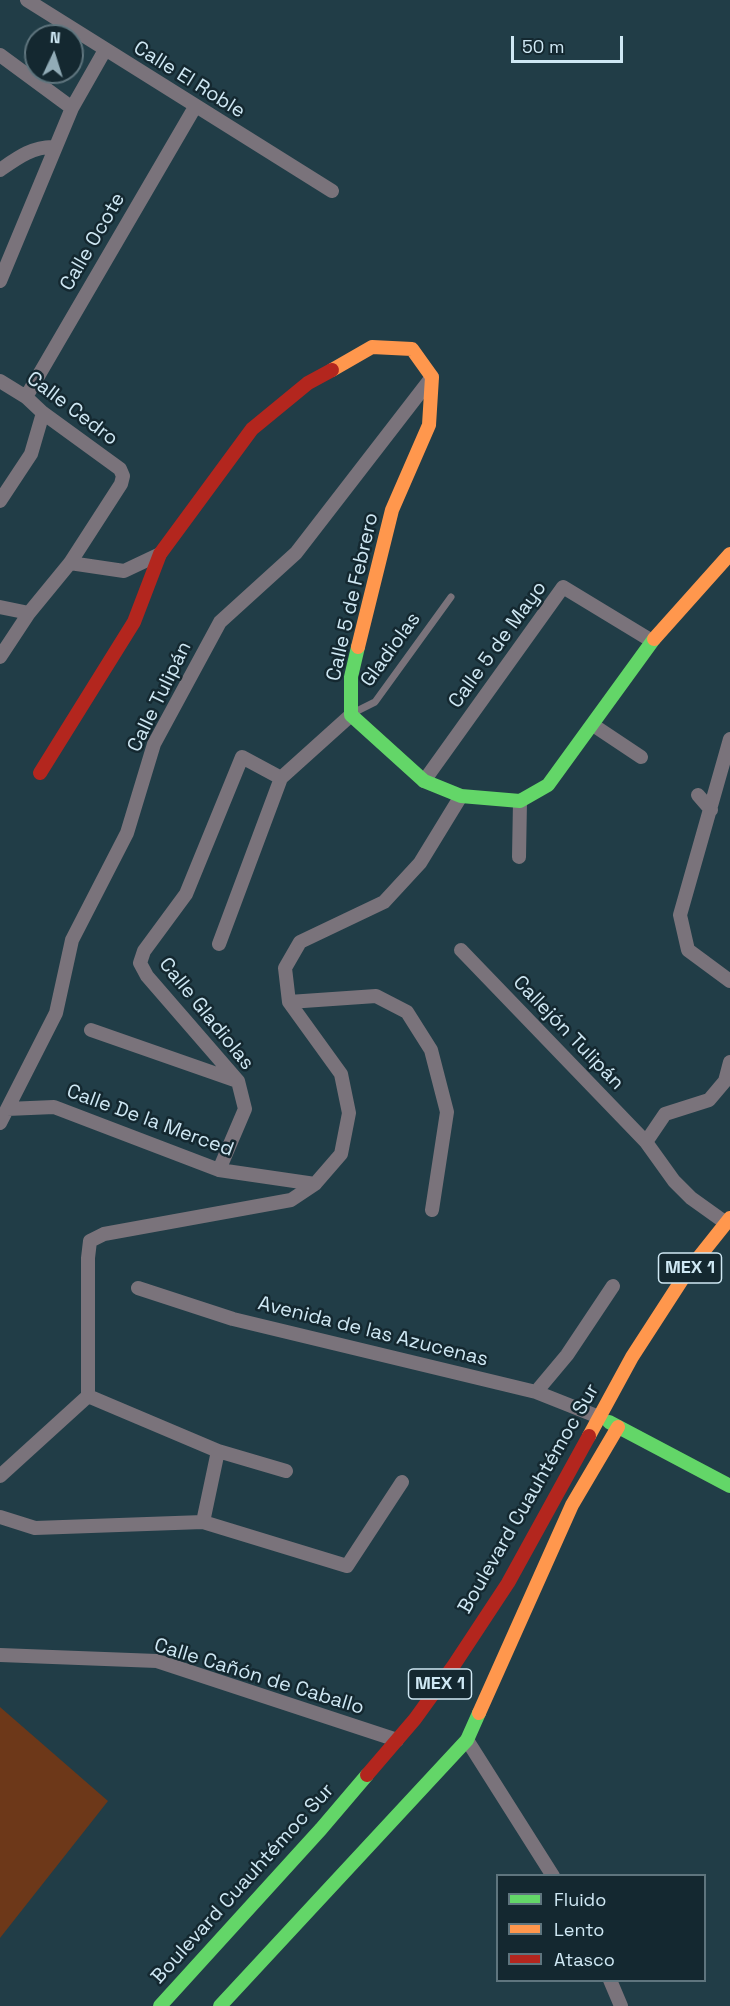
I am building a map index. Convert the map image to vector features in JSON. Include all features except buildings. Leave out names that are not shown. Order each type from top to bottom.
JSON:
[{"type":"street","name":"Calle El Roble","points":[[27,0],[332,191]]},
{"type":"street","points":[[0,281],[72,108],[105,50]]},
{"type":"street","points":[[0,55],[72,108]]},
{"type":"street","name":"Calle Ocote","points":[[26,397],[195,107]]},
{"type":"street","points":[[0,170],[24,153],[43,147],[55,147]]},
{"type":"street","points":[[40,773],[134,622],[160,554],[252,429],[308,383],[372,347],[412,349],[432,377]]},
{"type":"street","name":"Calle 5 de Febrero","points":[[351,715],[351,677],[392,510],[429,425],[432,377]]},
{"type":"street","name":"Calle Tulipán","points":[[0,1123],[56,1013],[72,940],[127,833],[154,744],[220,622],[296,553],[432,377]]},
{"type":"street","name":"Calle Cedro","points":[[0,381],[26,397],[43,413],[120,469],[123,476],[121,484],[70,564]]},
{"type":"street","points":[[0,501],[31,454],[43,413]]},
{"type":"street","points":[[0,657],[29,613],[70,564],[124,570],[160,554]]},
{"type":"street","points":[[219,944],[281,778],[351,715],[424,781],[461,796],[520,801],[548,785],[652,641],[730,554]]},
{"type":"street","points":[[711,576],[730,572]]},
{"type":"street","name":"Calle 5 de Mayo","points":[[424,781],[563,587],[652,641]]},
{"type":"street","points":[[0,607],[29,613]]},
{"type":"street","points":[[593,725],[641,757]]},
{"type":"street","points":[[730,739],[680,915],[688,950],[730,981]]},
{"type":"street","name":"Calle Gladiolas","points":[[219,1170],[246,1109],[238,1081],[147,976],[140,963],[144,951],[186,894],[242,757],[281,778]]},
{"type":"street","points":[[698,795],[711,810]]},
{"type":"street","points":[[0,1476],[88,1396],[90,1241],[104,1234],[291,1200],[315,1184],[341,1154],[349,1113],[341,1074],[289,1002],[285,968],[300,942],[384,902],[420,863],[461,796]]},
{"type":"street","points":[[519,857],[520,801]]},
{"type":"street","name":"Callejón Tulipán","points":[[461,950],[646,1142],[674,1181],[691,1198],[728,1220]]},
{"type":"street","points":[[289,1002],[376,996],[407,1012],[431,1050],[447,1112],[432,1210]]},
{"type":"street","points":[[92,1030],[238,1081]]},
{"type":"street","points":[[646,1142],[665,1114],[709,1100],[725,1081],[730,1062]]},
{"type":"street","name":"Calle De la Merced","points":[[7,1109],[54,1107],[219,1170],[315,1184]]},
{"type":"street","name":"Boulevard Cuauhtémoc Sur","points":[[160,2006],[321,1829],[398,1740],[454,1665],[508,1583],[657,1317],[687,1272],[728,1220]]},
{"type":"street","points":[[536,1392],[567,1355],[613,1286]]},
{"type":"street","name":"Avenida de las Azucenas","points":[[138,1288],[233,1319],[536,1392],[599,1417]]},
{"type":"street","points":[[88,1396],[218,1451],[286,1471]]},
{"type":"street","points":[[599,1417],[730,1486]]},
{"type":"street","points":[[220,2006],[467,1740],[572,1505],[618,1427]]},
{"type":"street","points":[[203,1521],[218,1451]]},
{"type":"street","points":[[0,1517],[35,1528],[203,1521],[347,1566],[402,1482]]},
{"type":"street","name":"Calle Cañón de Caballo","points":[[0,1655],[157,1661],[398,1740]]},
{"type":"street","points":[[467,1740],[552,1874]]},
{"type":"street","points":[[611,1982],[621,2006]]},
{"type":"lane","name":"Gladiolas","points":[[351,715],[375,702],[450,597]]},
{"type":"shaded area","points":[[0,1707],[108,1801],[0,1938]]},
{"type":"traffic: fast","points":[[358,647],[351,677],[351,715],[424,781],[461,796],[520,801],[548,785],[654,639]]},
{"type":"traffic: fast","points":[[609,1422],[730,1486]]},
{"type":"traffic: fast","points":[[220,2006],[467,1740],[479,1713]]},
{"type":"traffic: fast","points":[[160,2006],[367,1775]]},
{"type":"traffic: slow","points":[[332,370],[372,347],[412,349],[432,377],[429,425],[392,510],[358,647]]},
{"type":"traffic: slow","points":[[654,639],[730,554]]},
{"type":"traffic: slow","points":[[589,1436],[632,1357],[687,1272],[730,1218]]},
{"type":"traffic: slow","points":[[479,1713],[572,1505],[618,1427]]},
{"type":"traffic: jam","points":[[40,773],[134,622],[160,554],[252,429],[308,383],[332,370]]},
{"type":"traffic: jam","points":[[367,1775],[415,1719],[508,1583],[589,1436]]}]
